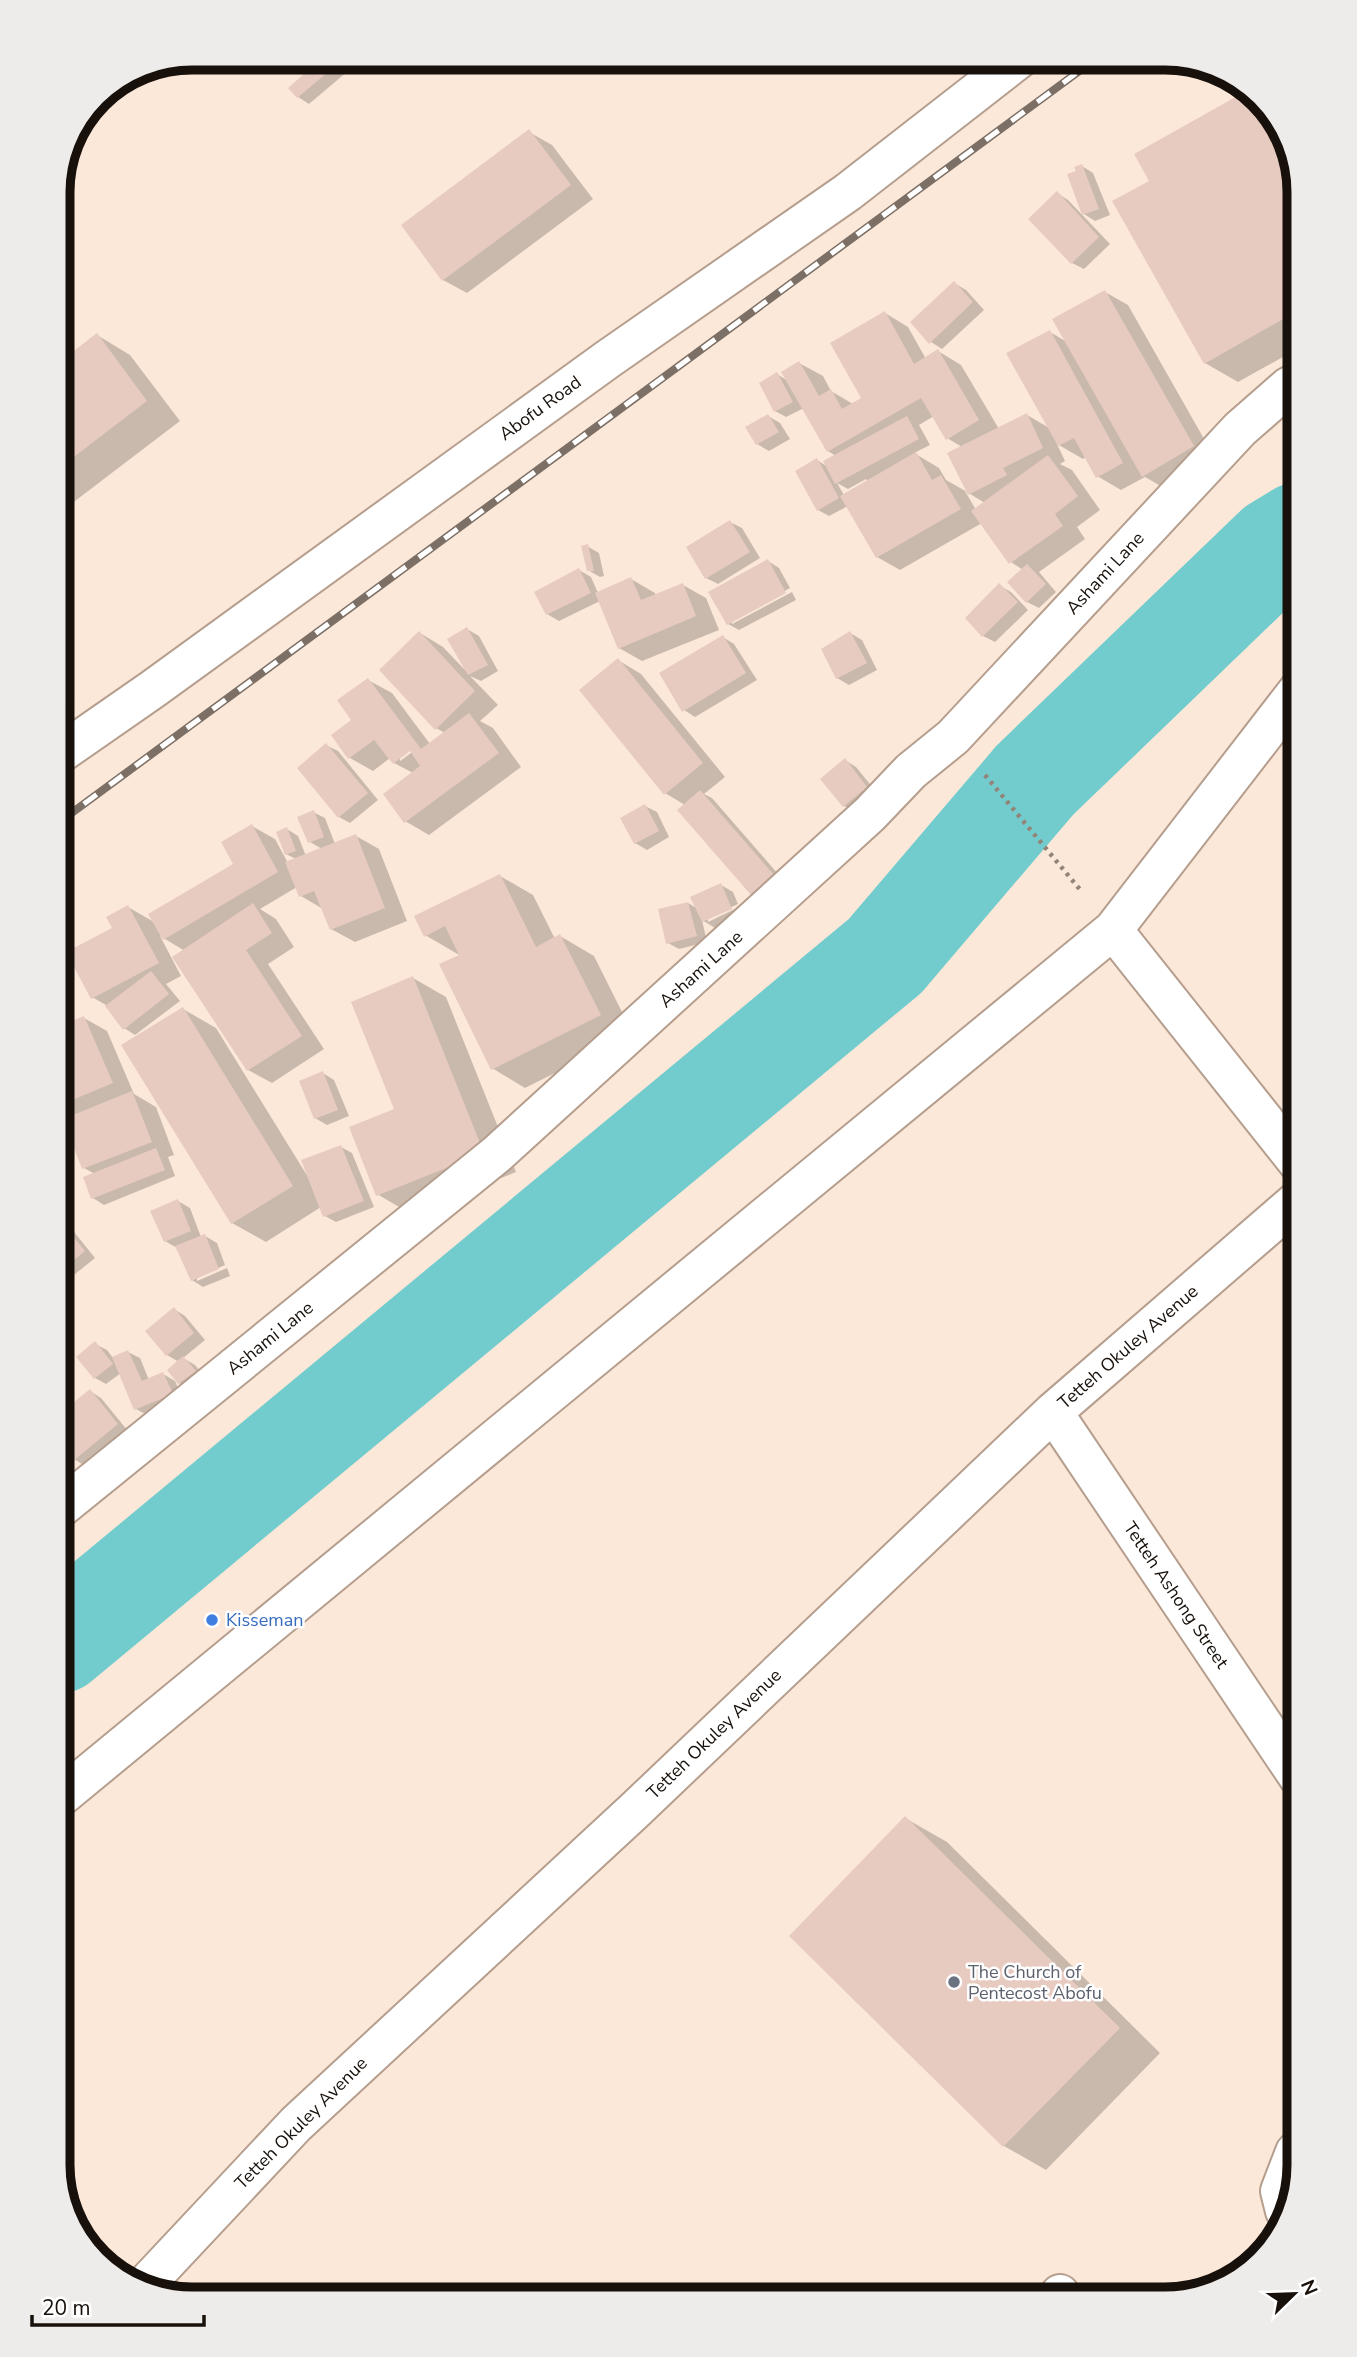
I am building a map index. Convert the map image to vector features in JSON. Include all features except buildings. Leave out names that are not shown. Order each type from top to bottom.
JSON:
[{"type":"street","name":"Abofu Road","points":[[70,747],[608,359],[848,192],[1005,70]]},
{"type":"street","name":"Ashami Lane","points":[[70,1500],[497,1154],[870,814],[911,771],[953,737],[1240,429],[1287,388]]},
{"type":"street","points":[[70,1789],[1114,930],[1287,705]]},
{"type":"street","points":[[1114,930],[1287,1149]]},
{"type":"street","name":"Tetteh Okuley Avenue","points":[[150,2280],[296,2124],[634,1811],[1053,1412],[1287,1209]]},
{"type":"street","name":"Tetteh Ashong Street","points":[[1053,1412],[1287,1760]]},
{"type":"street","points":[[1282,2200],[1280,2191],[1286,2174]]},
{"type":"path","points":[[953,737],[1114,930]]},
{"type":"waterway","points":[[70,1632],[885,956],[1035,780],[1276,548],[1287,541]]},
{"type":"railway","points":[[70,814],[1081,70]]},
{"type":"place","name":"Kisseman","points":[[212,1620]]},
{"type":"place","name":"The Church of Pentecost Abofu","points":[[954,1982]]}]
